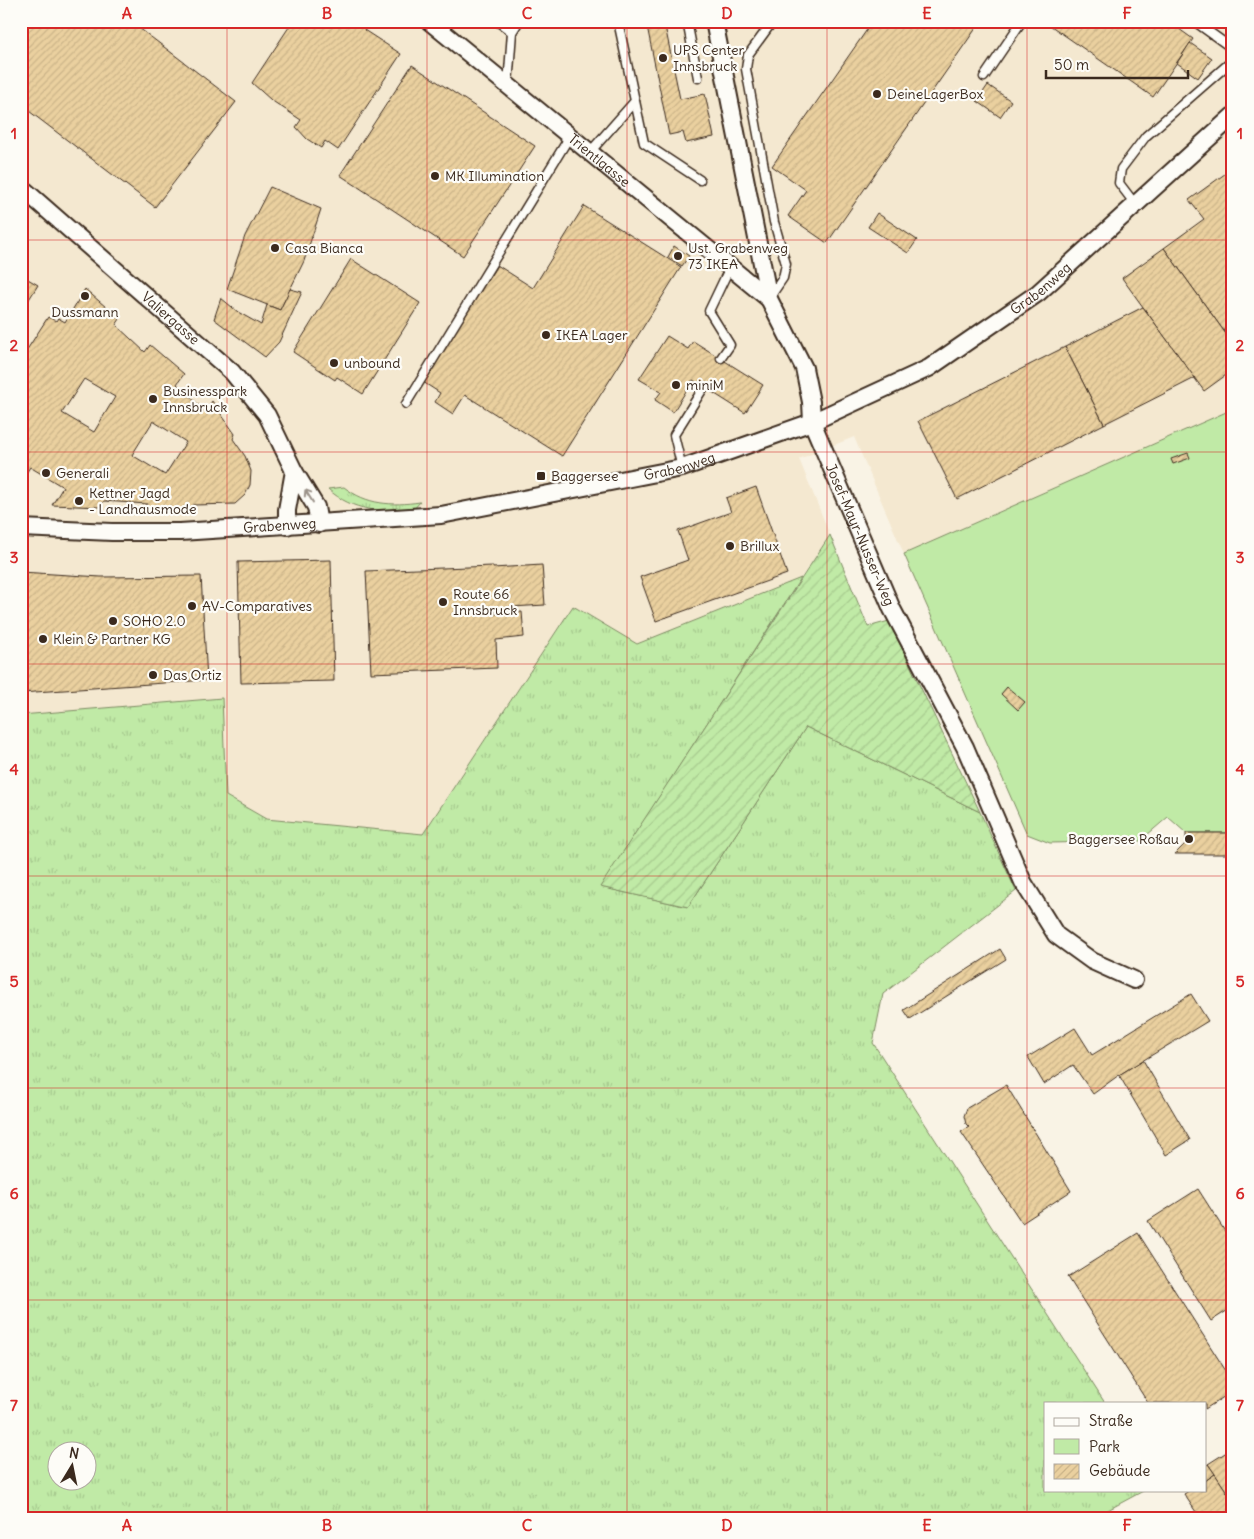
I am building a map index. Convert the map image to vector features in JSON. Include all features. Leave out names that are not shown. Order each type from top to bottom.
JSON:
[{"type":"street","name":"Trientlgasse","points":[[429,21],[769,299]]},
{"type":"street","name":"Josef-Mayr-Nusser-Weg","points":[[714,21],[769,299],[804,368],[811,402],[812,422],[892,609],[965,747],[1024,882],[1056,935],[1092,961],[1134,980]]},
{"type":"street","name":"Grabenweg","points":[[21,528],[112,532],[180,532],[441,515],[682,468],[812,422],[929,368],[1038,293],[1233,116]]},
{"type":"street","name":"Valiergasse","points":[[21,187],[232,372],[267,415],[294,471],[316,508],[319,524]]},
{"type":"street","points":[[287,526],[287,510],[294,471]]},
{"type":"lane","points":[[497,21],[512,32]]},
{"type":"lane","points":[[508,85],[512,32],[519,21]]},
{"type":"lane","points":[[618,21],[644,143],[700,180]]},
{"type":"lane","points":[[687,21],[698,78]]},
{"type":"lane","points":[[769,299],[783,278],[786,264],[774,222],[746,69],[748,55],[773,21]]},
{"type":"lane","points":[[984,77],[1022,21]]},
{"type":"lane","points":[[1194,21],[1233,49]]},
{"type":"lane","points":[[1135,204],[1119,183],[1120,169],[1146,136],[1233,60]]},
{"type":"lane","points":[[590,152],[635,101]]},
{"type":"lane","points":[[406,404],[570,136]]},
{"type":"lane","points":[[721,358],[730,345],[708,310],[730,267]]},
{"type":"lane","points":[[682,468],[674,436],[704,387]]},
{"type":"shaded area","points":[[21,21],[1233,21],[1233,409],[904,554],[854,437],[799,459],[830,535],[801,578],[637,644],[573,606],[423,834],[266,819],[226,796],[222,698],[21,715]]},
{"type":"green space","points":[[1233,409],[1233,833],[1186,833],[1168,817],[1140,841],[1050,843],[1027,834],[904,554]]},
{"type":"green space","points":[[344,487],[362,498],[380,503],[420,502],[413,510],[390,511],[368,509],[347,502],[328,489]]},
{"type":"green space","points":[[830,535],[868,627],[889,621],[980,812],[806,727],[688,907],[600,887]]},
{"type":"green space","points":[[801,578],[601,887],[688,907],[806,727],[980,812],[1016,891],[883,994],[873,1043],[1104,1402],[1044,1402],[1044,1492],[1141,1492],[1093,1518],[21,1518],[21,715],[222,698],[226,796],[266,819],[423,834],[573,606],[637,644]]},
{"type":"building","points":[[21,21],[130,21],[236,102],[155,207],[21,105]]},
{"type":"building","points":[[293,21],[370,21],[364,30],[401,54],[338,150],[325,141],[321,148],[307,139],[296,127],[301,120],[271,100],[252,83]]},
{"type":"building","name":"UPS Center Innsbruck","points":[[646,21],[664,21],[680,99],[705,94],[714,137],[686,143],[683,132],[669,135]]},
{"type":"building","name":"DeineLagerBox","points":[[873,21],[981,21],[827,243],[788,216],[806,190],[772,166]]},
{"type":"building","points":[[1044,21],[1168,21],[1193,39],[1153,97]]},
{"type":"building","points":[[1190,43],[1212,58],[1198,78],[1177,63]]},
{"type":"building","points":[[412,65],[535,146],[463,256],[340,175]]},
{"type":"building","points":[[988,85],[1011,101],[1000,117],[977,101]]},
{"type":"building","points":[[1233,168],[1233,340],[1231,341],[1164,248],[1204,219],[1189,200]]},
{"type":"building","name":"Casa Bianca","points":[[270,187],[321,209],[304,261],[280,310],[227,289],[245,236]]},
{"type":"building","name":"IKEA Lager","points":[[584,206],[681,267],[562,456],[465,395],[453,414],[435,402],[440,393],[423,382],[497,265],[533,288]]},
{"type":"building","points":[[877,213],[917,240],[908,253],[868,227]]},
{"type":"building","name":"Ust. Grabenweg 73 IKEA","points":[[674,246],[689,256],[682,266],[668,257]]},
{"type":"building","points":[[1164,248],[1231,341],[1233,340],[1233,370],[1204,391],[1122,278]]},
{"type":"building","points":[[351,259],[420,303],[363,394],[337,377],[335,380],[293,352]]},
{"type":"building","points":[[21,275],[38,285],[21,312]]},
{"type":"building","name":"Businesspark Innsbruck","points":[[85,289],[120,319],[116,325],[145,352],[150,345],[184,374],[177,384],[205,411],[212,401],[235,434],[233,439],[245,456],[251,471],[250,485],[245,495],[235,504],[193,505],[190,510],[144,507],[147,504],[104,501],[100,507],[52,505],[63,487],[30,467],[23,478],[21,475],[21,359],[48,317],[56,321],[58,318],[65,322]],"holes":[[[84,379],[115,397],[94,432],[62,413]],[[153,421],[186,442],[165,475],[132,455]]]},
{"type":"building","points":[[290,289],[302,292],[279,342],[265,357],[214,319],[221,298],[238,312],[261,325],[267,305],[280,310]]},
{"type":"building","points":[[1143,307],[1195,378],[1104,424],[1065,347]]},
{"type":"building","points":[[21,314],[26,317],[21,325]]},
{"type":"building","points":[[667,336],[688,349],[693,341],[763,385],[745,413],[693,380],[673,412],[655,400],[661,392],[639,379]]},
{"type":"building","points":[[1065,347],[1104,424],[957,499],[918,421]]},
{"type":"building","points":[[1188,453],[1190,458],[1173,464],[1171,459]]},
{"type":"building","name":"Brillux","points":[[756,487],[787,574],[656,621],[640,577],[688,560],[678,531],[731,512],[726,498]]},
{"type":"building","points":[[331,560],[334,681],[241,683],[238,562]]},
{"type":"building","points":[[542,565],[545,605],[495,608],[495,614],[522,612],[524,637],[496,640],[497,668],[371,673],[366,571]]},
{"type":"building","name":"SOHO 2.0","points":[[21,572],[101,577],[201,576],[207,680],[21,693]]},
{"type":"building","points":[[1007,687],[1025,702],[1018,710],[1001,694]]},
{"type":"building","points":[[1186,833],[1233,833],[1233,854],[1175,854],[1186,843]]},
{"type":"building","points":[[1000,949],[1006,959],[910,1019],[904,1010]]},
{"type":"building","points":[[1191,994],[1208,1021],[1119,1075],[1093,1094],[1073,1065],[1044,1084],[1028,1057],[1075,1028],[1092,1055]]},
{"type":"building","points":[[1143,1060],[1190,1140],[1166,1155],[1119,1075]]},
{"type":"building","points":[[1006,1085],[1071,1191],[1022,1223],[961,1132],[969,1127],[964,1116],[967,1108]]},
{"type":"building","points":[[1198,1189],[1233,1244],[1233,1307],[1211,1321],[1148,1221]]},
{"type":"building","points":[[1138,1233],[1233,1382],[1233,1391],[1206,1408],[1206,1402],[1147,1402],[1068,1277]]},
{"type":"building","points":[[1233,1448],[1233,1501],[1208,1464]]},
{"type":"building","points":[[1208,1464],[1215,1474],[1206,1480],[1206,1465]]},
{"type":"building","points":[[1215,1474],[1233,1501],[1233,1518],[1200,1518],[1184,1494],[1187,1492],[1206,1492],[1206,1480]]},
{"type":"place","name":"UPS Center Innsbruck","points":[[663,58]]},
{"type":"place","name":"DeineLagerBox","points":[[877,94]]},
{"type":"place","name":"MK Illumination","points":[[435,176]]},
{"type":"place","name":"Casa Bianca","points":[[275,248]]},
{"type":"place","name":"Ust. Grabenweg 73 IKEA","points":[[678,256]]},
{"type":"place","name":"Dussmann","points":[[85,296]]},
{"type":"place","name":"IKEA Lager","points":[[546,335]]},
{"type":"place","name":"unbound","points":[[334,363]]},
{"type":"place","name":"miniM","points":[[676,385]]},
{"type":"place","name":"Businesspark Innsbruck","points":[[153,399]]},
{"type":"place","name":"Generali","points":[[46,473]]},
{"type":"place","name":"Baggersee","points":[[541,476]]},
{"type":"place","name":"Kettner Jagd - Landhausmode","points":[[79,501]]},
{"type":"place","name":"Brillux","points":[[730,546]]},
{"type":"place","name":"Route 66 Innsbruck","points":[[443,602]]},
{"type":"place","name":"AV-Comparatives","points":[[192,606]]},
{"type":"place","name":"SOHO 2.0","points":[[113,621]]},
{"type":"place","name":"Klein & Partner KG","points":[[43,639]]},
{"type":"place","name":"Das Ortiz","points":[[153,675]]},
{"type":"place","name":"Baggersee Roßau","points":[[1189,839]]}]
